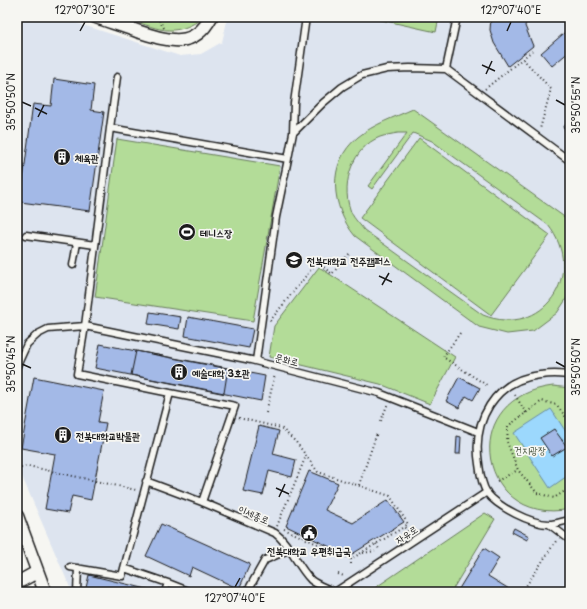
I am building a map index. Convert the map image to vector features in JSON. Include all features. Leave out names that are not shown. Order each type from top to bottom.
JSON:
[{"type":"street","points":[[96,17],[168,41],[181,40],[195,35],[207,24],[211,17]]},
{"type":"street","points":[[17,516],[45,592]]},
{"type":"street","points":[[17,583],[37,572]]},
{"type":"lane","points":[[256,361],[276,217],[293,133],[294,103],[306,17]]},
{"type":"lane","points":[[446,69],[457,17]]},
{"type":"lane","points":[[293,133],[322,103],[342,87],[362,75],[387,69],[446,69],[570,161]]},
{"type":"lane","points":[[117,77],[85,326],[77,374],[235,406],[202,502]]},
{"type":"lane","points":[[110,128],[288,159]]},
{"type":"lane","points":[[26,235],[95,245]]},
{"type":"lane","points":[[73,265],[77,243]]},
{"type":"lane","name":"문화로","points":[[17,366],[27,344],[38,334],[48,329],[85,326],[256,361],[379,393],[478,432]]},
{"type":"lane","points":[[569,375],[531,376],[504,388],[494,397],[484,415],[478,432],[476,448],[480,471],[487,492],[509,510],[530,520],[549,524],[570,520]]},
{"type":"lane","points":[[70,567],[122,576],[170,393]]},
{"type":"lane","name":"이세종로","points":[[146,481],[202,502],[275,533],[283,539],[288,550],[312,581],[334,592]]},
{"type":"lane","name":"자유로","points":[[334,592],[487,492]]},
{"type":"lane","points":[[549,524],[570,540]]},
{"type":"lane","points":[[247,592],[265,560],[288,550]]},
{"type":"lane","points":[[77,592],[78,568]]},
{"type":"lane","points":[[124,568],[191,592]]},
{"type":"lane","points":[[165,592],[168,583]]},
{"type":"path","points":[[157,17],[166,32]]},
{"type":"path","points":[[485,89],[532,51]]},
{"type":"path","points":[[523,59],[551,89],[540,130]]},
{"type":"path","points":[[268,323],[317,262],[332,274],[350,253]]},
{"type":"path","points":[[460,333],[443,357],[488,386]]},
{"type":"path","points":[[266,413],[275,373]]},
{"type":"path","points":[[515,395],[526,413]]},
{"type":"path","points":[[381,421],[389,400]]},
{"type":"path","points":[[570,423],[557,405],[542,401],[508,426],[506,442],[518,470],[537,493],[554,498],[570,488]]},
{"type":"path","points":[[232,417],[281,428],[296,442],[318,472],[390,496],[408,524],[351,559]]},
{"type":"path","points":[[359,485],[377,433]]},
{"type":"path","points":[[562,441],[570,436]]},
{"type":"path","points":[[275,533],[306,456]]},
{"type":"path","points":[[17,468],[28,466],[136,490]]},
{"type":"path","points":[[497,481],[518,470]]},
{"type":"path","points":[[277,526],[351,559]]},
{"type":"path","points":[[404,527],[408,531]]},
{"type":"path","points":[[522,592],[556,541]]},
{"type":"path","points":[[376,544],[379,549]]},
{"type":"path","points":[[361,553],[375,551]]},
{"type":"path","points":[[351,559],[352,566]]},
{"type":"shaded area","name":"전북대학교 전주캠퍼스","points":[[17,17],[58,17],[180,56],[201,54],[222,42],[228,17],[570,17],[570,592],[72,592],[17,465]]},
{"type":"green space","points":[[124,17],[204,17],[183,28],[164,30]]},
{"type":"green space","points":[[368,17],[439,17],[436,32]]},
{"type":"green space","points":[[413,109],[570,221],[570,291],[557,313],[533,331],[507,334],[479,327],[355,236],[347,224],[337,199],[337,172],[341,159],[348,148],[364,132]],"holes":[[[398,133],[407,133],[368,186],[372,189],[413,133],[432,141],[548,225],[559,244],[563,263],[560,281],[553,297],[540,310],[524,318],[505,320],[483,315],[364,230],[352,215],[347,188],[348,177],[356,157],[371,142],[380,137]]]},
{"type":"green space","points":[[419,138],[550,235],[491,315],[360,218]]},
{"type":"green space","name":"테니스장","points":[[117,139],[280,166],[253,321],[95,297]]},
{"type":"green space","points":[[319,267],[455,357],[430,404],[380,384],[269,357],[274,326]]},
{"type":"green space","name":"건지광장","points":[[553,386],[570,388],[570,509],[539,510],[515,499],[499,482],[491,459],[491,435],[501,413],[522,396]]},
{"type":"green space","points":[[485,513],[495,519],[451,592],[369,592]]},
{"type":"water","points":[[551,409],[570,438],[570,474],[550,488],[514,433]]},
{"type":"building","points":[[491,17],[527,17],[525,26],[533,46],[508,66],[494,43],[490,30]]},
{"type":"building","points":[[570,28],[570,51],[552,66],[541,53]]},
{"type":"building","name":"체육관","points":[[54,79],[94,85],[91,110],[104,112],[90,211],[20,202],[33,104],[51,106]]},
{"type":"building","points":[[570,119],[570,134],[563,128]]},
{"type":"building","points":[[150,312],[181,317],[179,329],[148,324]]},
{"type":"building","points":[[188,317],[253,329],[249,348],[185,336]]},
{"type":"building","name":"예술대학 3호관","points":[[100,344],[265,376],[261,401],[95,368]]},
{"type":"building","points":[[136,351],[228,368],[224,393],[131,375]]},
{"type":"building","name":"전북대학교박물관","points":[[34,377],[104,391],[98,422],[106,423],[91,500],[72,496],[68,513],[45,509],[55,454],[21,448]]},
{"type":"building","points":[[459,377],[480,388],[473,400],[466,396],[459,408],[446,401]]},
{"type":"building","points":[[259,426],[279,431],[273,454],[296,460],[292,477],[269,471],[263,495],[243,491]]},
{"type":"building","points":[[554,429],[567,447],[552,456],[540,438]]},
{"type":"building","points":[[457,436],[461,437],[460,454],[456,454]]},
{"type":"building","points":[[309,471],[338,483],[325,510],[353,523],[388,500],[404,522],[349,556],[286,526]]},
{"type":"building","points":[[161,524],[250,564],[239,589],[192,567],[189,576],[146,556]]},
{"type":"building","points":[[514,528],[529,536],[527,540],[512,532]]},
{"type":"building","points":[[484,548],[499,558],[488,576],[514,592],[457,592]]},
{"type":"building","points":[[89,575],[151,590],[150,592],[85,592]]},
{"type":"place","name":"체육관","points":[[62,157]]},
{"type":"place","name":"테니스장","points":[[187,232]]},
{"type":"place","name":"전북대학교 전주캠퍼스","points":[[294,260]]},
{"type":"place","name":"예술대학 3호관","points":[[179,372]]},
{"type":"place","name":"전북대학교박물관","points":[[63,435]]},
{"type":"place","name":"전북대학교 우편취급국","points":[[309,533]]}]
